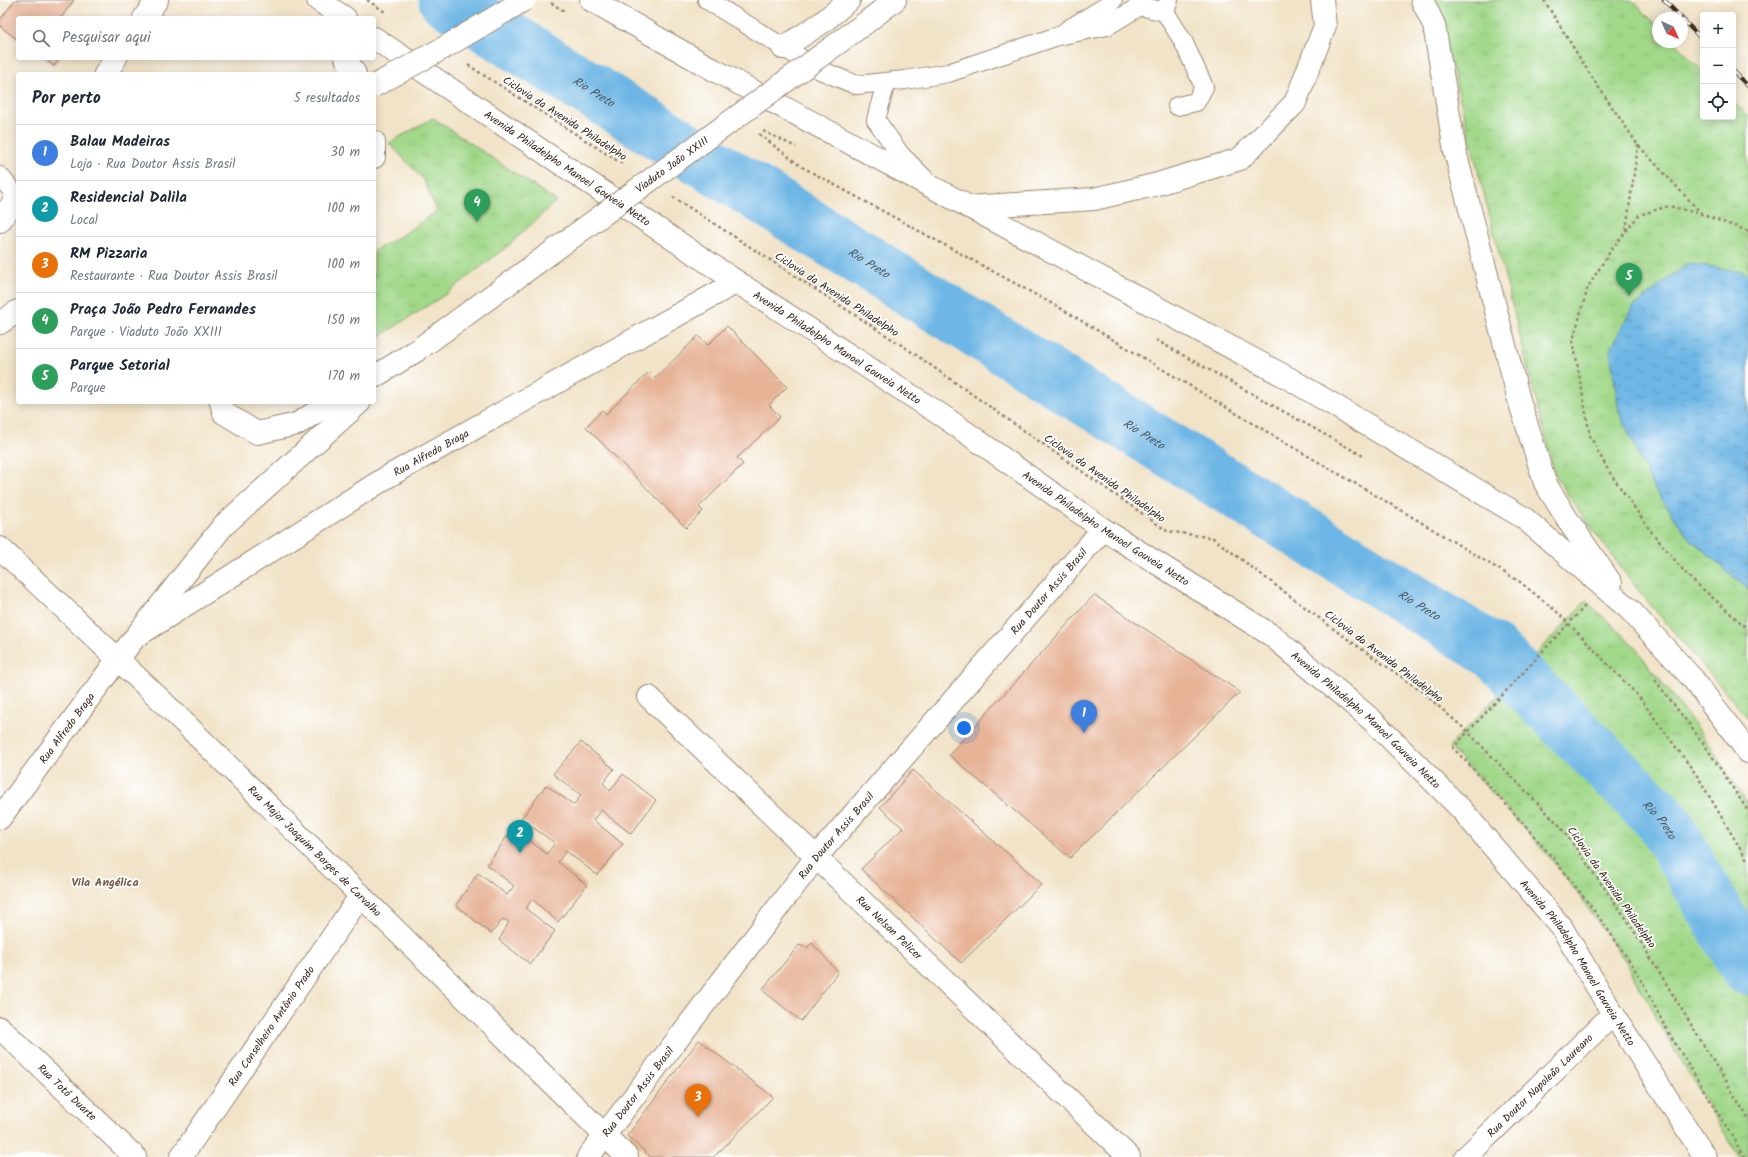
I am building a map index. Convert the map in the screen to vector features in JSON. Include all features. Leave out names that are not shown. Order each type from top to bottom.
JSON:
[{"type":"main road","points":[[145,16],[157,0]]},
{"type":"main road","points":[[308,0],[320,16]]},
{"type":"main road","points":[[318,0],[342,16]]},
{"type":"main road","points":[[376,85],[447,46],[524,0]]},
{"type":"main road","points":[[783,48],[823,22],[849,0]]},
{"type":"main road","name":"Viaduto João XXIII","points":[[419,348],[864,24],[882,0]]},
{"type":"main road","points":[[864,24],[895,0]]},
{"type":"main road","points":[[968,207],[1094,200],[1154,185],[1240,160],[1295,103],[1325,26],[1322,0]]},
{"type":"main road","points":[[1422,0],[1434,25],[1458,166],[1518,400],[1545,483],[1571,525],[1630,610]]},
{"type":"main road","points":[[603,2],[677,50],[1290,379],[1524,518],[1630,610],[1693,680],[1748,752]]},
{"type":"main road","name":"Avenida Philadelpho Manoel Gouveia Netto","points":[[376,39],[737,282],[946,419],[1103,529],[1271,635],[1372,720],[1461,808],[1562,928],[1612,1014],[1705,1157]]},
{"type":"main road","points":[[106,72],[115,60]]},
{"type":"main road","points":[[347,60],[354,72]]},
{"type":"main road","points":[[0,221],[16,199]]},
{"type":"main road","name":"Rua Alfredo Braga","points":[[134,638],[387,477],[737,282]]},
{"type":"main road","points":[[0,323],[16,312]]},
{"type":"main road","points":[[376,376],[419,348]]},
{"type":"main road","points":[[376,387],[419,348]]},
{"type":"main road","points":[[222,404],[224,413],[257,433],[297,424],[329,404]]},
{"type":"main road","name":"Rua Alfredo Braga","points":[[0,818],[134,638],[223,526],[358,404]]},
{"type":"main road","name":"Rua Doutor Assis Brasil","points":[[588,1157],[817,856],[1103,529]]},
{"type":"main road","name":"Rua Major Joaquim Borges de Carvalho","points":[[0,548],[118,659],[361,895],[627,1157]]},
{"type":"main road","name":"Rua Nelson Pelicer","points":[[649,697],[817,856],[1129,1157]]},
{"type":"main road","name":"Rua Conselheiro Antônio Prado","points":[[181,1157],[361,895]]},
{"type":"main road","name":"Rua Doutor Napoleão Laureano","points":[[1466,1157],[1612,1014]]},
{"type":"main road","name":"Rua Totó Duarte","points":[[0,1028],[135,1157]]},
{"type":"lane","points":[[707,0],[820,70],[856,85],[948,73],[1058,36],[1108,26],[1140,6],[1167,6],[1204,87],[1196,102],[1177,106]]},
{"type":"lane","points":[[1058,36],[1110,4],[1113,0]]},
{"type":"lane","points":[[886,82],[876,120],[900,154],[936,190]]},
{"type":"lane","points":[[0,176],[16,194]]},
{"type":"path","points":[[366,0],[392,16]]},
{"type":"path","points":[[1544,0],[1591,76],[1638,145],[1701,214]]},
{"type":"path","name":"Ciclovia da Avenida Philadelpho","points":[[462,62],[625,166]]},
{"type":"path","points":[[758,129],[798,148]]},
{"type":"path","points":[[758,133],[802,167],[1060,308],[1284,442],[1405,512],[1520,582],[1556,611],[1639,698],[1698,777],[1748,862]]},
{"type":"path","points":[[1626,231],[1638,145]]},
{"type":"path","name":"Ciclovia da Avenida Philadelpho","points":[[671,196],[909,350],[1167,531],[1212,538],[1339,633],[1420,690],[1468,732],[1564,832],[1628,920],[1748,1118]]},
{"type":"path","points":[[1748,231],[1701,214],[1669,206],[1639,214],[1611,250],[1588,287],[1573,340],[1590,436],[1608,470],[1650,530],[1688,576],[1748,628]]},
{"type":"path","points":[[1154,339],[1369,460]]},
{"type":"path","points":[[1580,601],[1591,611]]},
{"type":"path","points":[[1585,606],[1453,748],[1510,807],[1560,865],[1630,961],[1669,1032],[1744,1157]]},
{"type":"path","points":[[1652,676],[1704,744],[1748,811]]},
{"type":"green space","points":[[1435,0],[1632,0],[1652,20],[1652,48],[1680,48],[1700,68],[1700,120],[1736,120],[1736,104],[1748,116],[1748,718],[1637,589],[1579,511],[1555,475]]},
{"type":"green space","points":[[433,118],[556,201],[509,245],[446,294],[376,339],[376,250],[404,234],[437,211],[424,180],[389,143]]},
{"type":"green space","points":[[1586,601],[1633,645],[1707,741],[1748,804],[1748,1157],[1739,1157],[1664,1032],[1626,962],[1585,904],[1558,867],[1507,809],[1449,747]]},
{"type":"water","points":[[1688,263],[1744,272],[1748,276],[1748,589],[1687,536],[1653,487],[1619,412],[1610,350],[1632,308]]},
{"type":"building","points":[[15,0],[74,0],[62,16],[16,16],[16,38],[0,26],[0,20]]},
{"type":"building","points":[[46,60],[58,60],[54,66]]},
{"type":"building","points":[[727,326],[787,387],[769,405],[780,417],[737,458],[743,464],[699,507],[703,511],[686,528],[586,427],[602,410],[606,414],[649,372],[655,378],[698,336],[708,345]]},
{"type":"building","points":[[1094,595],[1240,692],[1070,858],[949,755]]},
{"type":"building","points":[[581,742],[614,769],[603,783],[610,791],[623,774],[656,800],[631,834],[601,810],[593,820],[623,844],[597,875],[566,851],[558,862],[587,885],[558,922],[532,899],[526,909],[555,931],[530,964],[499,940],[509,922],[503,919],[491,934],[456,905],[478,873],[507,895],[514,886],[487,865],[513,828],[547,854],[555,843],[521,819],[546,785],[574,805],[581,795],[553,774]]},
{"type":"building","points":[[913,770],[1042,884],[961,963],[861,869],[903,828],[880,807]]},
{"type":"building","points":[[812,943],[838,972],[801,1021],[762,990],[799,945],[807,948]]},
{"type":"building","points":[[699,1040],[773,1097],[714,1157],[651,1157],[627,1136]]},
{"type":"waterway","name":"Rio Preto","points":[[446,0],[1494,652],[1663,821],[1748,968]]},
{"type":"railway","points":[[1664,0],[1675,12]]},
{"type":"railway","points":[[1688,25],[1700,37]]},
{"type":"railway","points":[[1736,74],[1748,86]]},
{"type":"place","name":"Praça João Pedro Fernandes","points":[[477,222]]},
{"type":"place","name":"Parque Setorial","points":[[1629,296]]},
{"type":"place","name":"Balau Madeiras","points":[[1084,733]]},
{"type":"place","name":"Residencial Dalila","points":[[520,853]]},
{"type":"place","name":"RM Pizzaria","points":[[698,1117]]},
{"type":"district","name":"Vila Angélica","points":[[105,882]]}]
